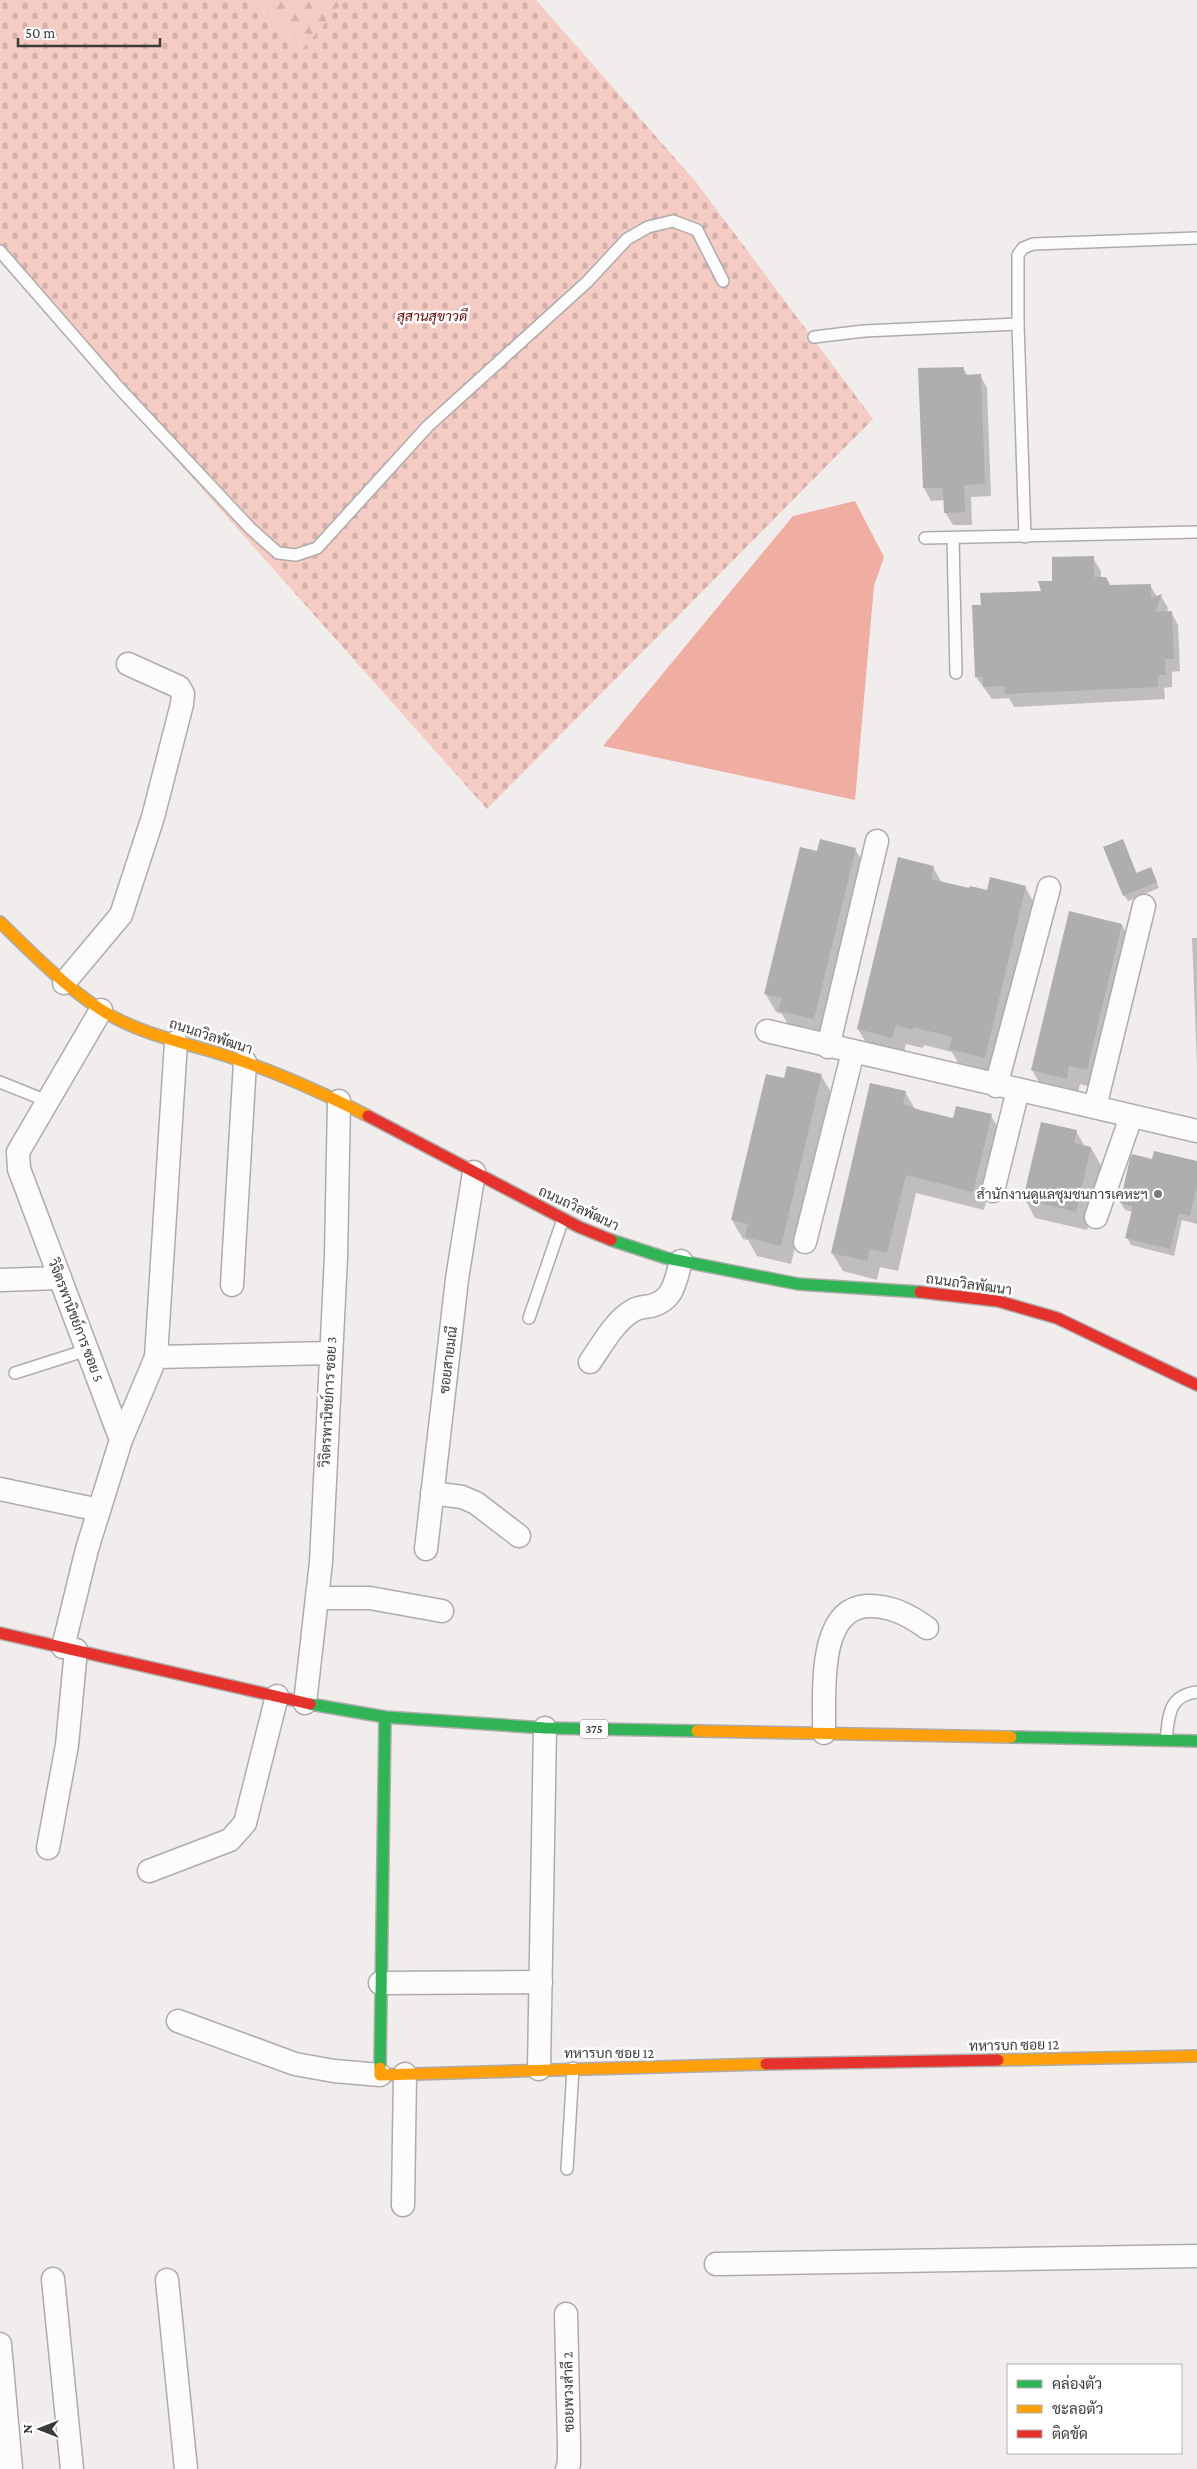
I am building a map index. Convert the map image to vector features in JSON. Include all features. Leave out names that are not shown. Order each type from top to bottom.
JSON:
[{"type":"street","points":[[64,983],[121,915],[153,817],[182,704],[183,694],[179,687],[128,664]]},
{"type":"street","points":[[828,1047],[877,840]]},
{"type":"street","points":[[996,1086],[1049,888]]},
{"type":"street","points":[[1095,1107],[1144,906]]},
{"type":"street","name":"ถนนถวิลพัฒนา","points":[[0,922],[64,983],[101,1010],[133,1026],[176,1042],[245,1062],[290,1079],[339,1101],[563,1219],[630,1247],[681,1261],[798,1284],[942,1294],[998,1301],[1057,1318],[1197,1384]]},
{"type":"street","name":"วิจิตรพานิชย์การ ซอย 5","points":[[101,1010],[47,1101],[9,1150],[19,1170],[121,1440]]},
{"type":"street","points":[[767,1031],[828,1047],[1197,1131]]},
{"type":"street","points":[[48,1848],[67,1745],[70,1648],[87,1549],[121,1440],[156,1357],[176,1042]]},
{"type":"street","points":[[805,1242],[853,1052]]},
{"type":"street","points":[[232,1285],[245,1062]]},
{"type":"street","points":[[993,1191],[1018,1090]]},
{"type":"street","name":"วิจิตรพานิชย์การ ซอย 3","points":[[305,1702],[318,1598],[336,1257],[339,1101]]},
{"type":"street","points":[[1096,1217],[1131,1117]]},
{"type":"street","name":"ซอยสายมณี","points":[[426,1549],[457,1279],[474,1172]]},
{"type":"street","points":[[590,1362],[626,1316],[638,1308],[663,1302],[668,1298],[673,1291],[681,1261]]},
{"type":"street","points":[[0,1280],[60,1278]]},
{"type":"street","points":[[156,1357],[330,1353]]},
{"type":"street","points":[[0,1490],[99,1510]]},
{"type":"street","points":[[432,1492],[462,1497],[476,1503],[519,1536]]},
{"type":"street","points":[[318,1598],[370,1598],[442,1611]]},
{"type":"street","points":[[824,1733],[827,1656],[831,1636],[846,1612],[856,1607],[874,1606],[894,1609],[927,1628]]},
{"type":"street","name":"375","points":[[0,1633],[277,1696],[385,1717],[545,1728],[1197,1741]]},
{"type":"street","points":[[149,1871],[230,1840],[245,1823],[277,1696]]},
{"type":"street","points":[[178,2021],[295,2064],[334,2071],[380,2075],[385,1717]]},
{"type":"street","points":[[539,2069],[545,1728]]},
{"type":"street","points":[[380,1983],[541,1982]]},
{"type":"street","name":"ทหารบก ซอย 12","points":[[380,2075],[573,2068],[1197,2056]]},
{"type":"street","points":[[403,2205],[405,2074]]},
{"type":"street","points":[[716,2264],[1197,2256]]},
{"type":"street","points":[[53,2279],[72,2469]]},
{"type":"street","points":[[167,2280],[186,2469]]},
{"type":"street","name":"ซอยพวงสำลี 2","points":[[566,2314],[569,2443],[569,2464],[567,2469]]},
{"type":"street","points":[[0,2344],[11,2469]]},
{"type":"lane","points":[[0,252],[120,389],[250,528],[278,553],[296,555],[317,548],[428,426],[587,282],[626,239],[648,227],[673,220],[697,230],[723,281]]},
{"type":"lane","points":[[1025,536],[1018,324],[1018,255],[1023,248],[1033,244],[1197,238]]},
{"type":"lane","points":[[814,337],[864,332],[1018,324]]},
{"type":"lane","points":[[925,538],[1197,532]]},
{"type":"lane","points":[[953,538],[956,673]]},
{"type":"lane","points":[[0,1082],[47,1101]]},
{"type":"lane","points":[[529,1318],[563,1219]]},
{"type":"lane","points":[[15,1373],[87,1350]]},
{"type":"lane","points":[[1166,1740],[1169,1719],[1176,1699],[1184,1694],[1197,1692]]},
{"type":"lane","points":[[567,2169],[573,2068]]},
{"type":"green space","name":"สุสานสุขาวดี","points":[[0,0],[251,0],[303,48],[345,0],[536,0],[696,182],[873,419],[487,809],[0,262]]},
{"type":"green space","points":[[251,0],[345,0],[303,48]]},
{"type":"shaded area","points":[[855,501],[884,557],[874,586],[855,800],[603,746],[793,516]]},
{"type":"building","points":[[964,367],[964,375],[981,374],[985,484],[964,485],[965,512],[944,513],[943,488],[923,488],[918,368]]},
{"type":"building","points":[[1094,556],[1094,577],[1106,577],[1110,585],[1151,584],[1151,598],[1162,594],[1155,612],[1172,611],[1174,659],[1165,659],[1166,675],[1158,675],[1158,687],[1005,694],[1005,686],[983,687],[983,677],[975,677],[972,605],[981,605],[980,593],[1041,591],[1038,581],[1052,581],[1052,557]]},
{"type":"building","points":[[820,839],[856,848],[814,1019],[778,1011],[782,998],[764,994],[800,847],[817,851]]},
{"type":"building","points":[[1123,839],[1136,873],[1151,867],[1157,882],[1123,896],[1103,847]]},
{"type":"building","points":[[898,857],[934,866],[931,879],[969,888],[970,886],[987,890],[990,877],[1026,886],[985,1058],[949,1049],[952,1037],[913,1027],[913,1030],[896,1025],[892,1038],[857,1029]]},
{"type":"building","points":[[1069,911],[1122,924],[1087,1070],[1069,1066],[1067,1079],[1031,1070]]},
{"type":"building","points":[[787,1066],[822,1074],[781,1246],[745,1237],[748,1224],[731,1220],[766,1074],[784,1078]]},
{"type":"building","points":[[870,1083],[906,1091],[903,1104],[920,1110],[953,1118],[956,1106],[992,1114],[973,1192],[906,1175],[887,1253],[870,1249],[867,1261],[831,1253]]},
{"type":"building","points":[[1041,1122],[1077,1130],[1074,1143],[1091,1147],[1076,1212],[1023,1199]]},
{"type":"building","name":"สำนักงานดูแลชุมชนการเคหะฯ","points":[[1154,1151],[1197,1161],[1197,1186],[1190,1216],[1179,1214],[1170,1249],[1125,1238],[1133,1206],[1120,1203],[1130,1158],[1132,1154],[1152,1159]]},
{"type":"traffic: fast","points":[[611,1240],[666,1258],[798,1284],[920,1292]]},
{"type":"traffic: fast","points":[[310,1704],[385,1717],[545,1728],[697,1731]]},
{"type":"traffic: fast","points":[[380,2068],[385,1717]]},
{"type":"traffic: fast","points":[[1011,1737],[1197,1741]]},
{"type":"traffic: slow","points":[[0,922],[36,957],[86,1000],[116,1018],[166,1038],[219,1053],[270,1071],[368,1116]]},
{"type":"traffic: slow","points":[[697,1731],[1011,1737]]},
{"type":"traffic: slow","points":[[998,2060],[1197,2056]]},
{"type":"traffic: slow","points":[[380,2068],[380,2075],[766,2064]]},
{"type":"traffic: jam","points":[[368,1116],[579,1227],[611,1240]]},
{"type":"traffic: jam","points":[[920,1292],[998,1301],[1057,1318],[1197,1385]]},
{"type":"traffic: jam","points":[[0,1633],[310,1704]]},
{"type":"traffic: jam","points":[[766,2064],[998,2060]]},
{"type":"place","name":"สำนักงานดูแลชุมชนการเคหะฯ","points":[[1158,1194]]}]
